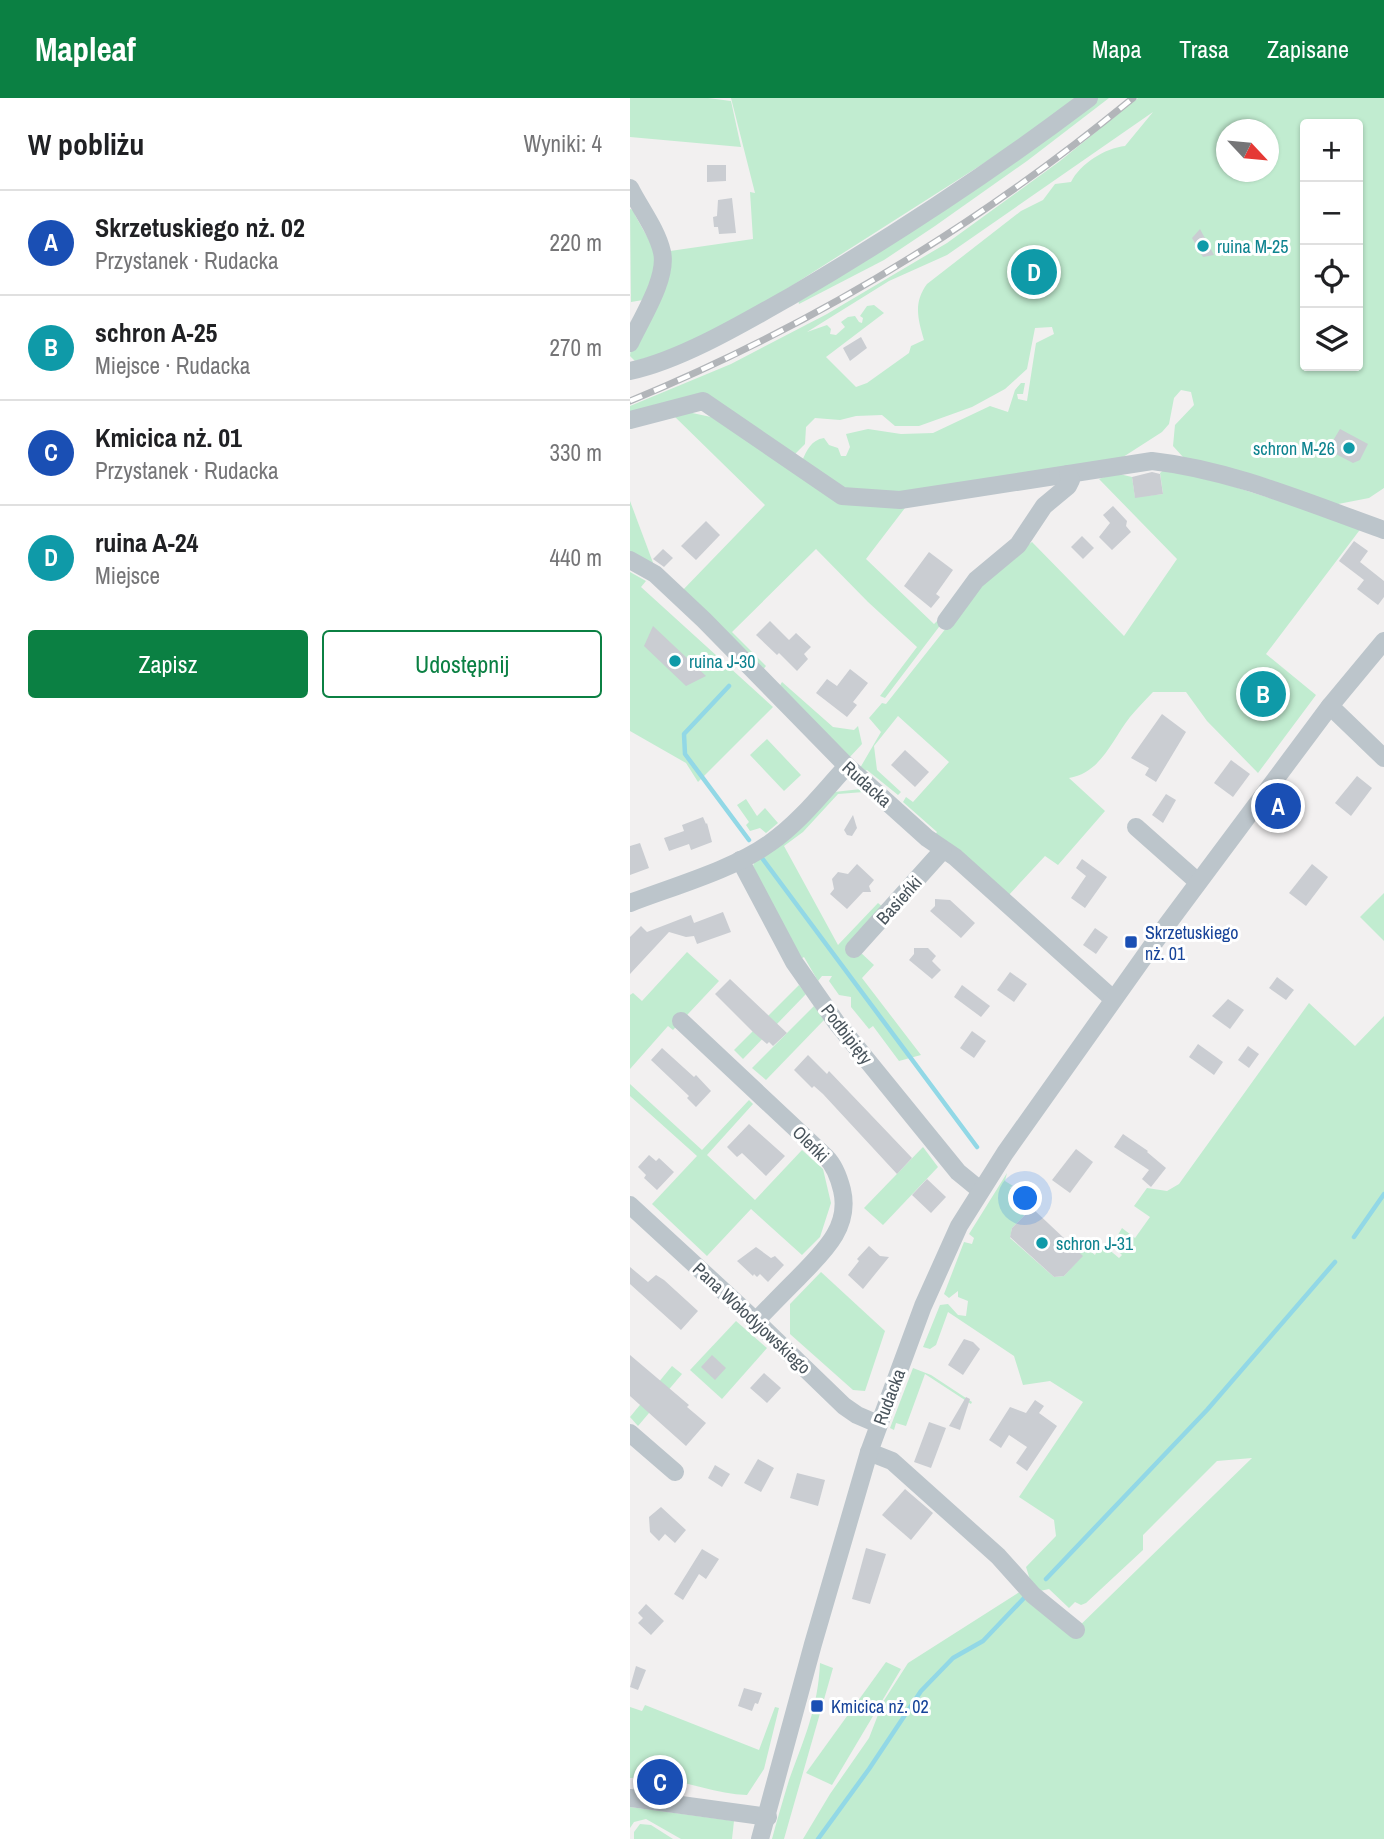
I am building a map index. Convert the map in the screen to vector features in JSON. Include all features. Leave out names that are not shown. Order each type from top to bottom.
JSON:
[{"type":"street","points":[[630,371],[667,360],[755,317],[828,274],[1025,146],[1088,98]]},
{"type":"street","points":[[630,188],[659,242],[663,263],[659,281],[630,344]]},
{"type":"street","points":[[630,420],[703,401],[842,496],[900,500],[1152,461],[1183,464],[1225,474],[1384,530]]},
{"type":"street","points":[[946,621],[976,580],[1018,545],[1044,506],[1068,486],[1071,479],[1068,474]]},
{"type":"street","name":"Rudacka","points":[[630,559],[655,574],[704,620],[847,766],[943,850],[956,857],[1113,999]]},
{"type":"street","name":"Rudacka","points":[[761,1839],[813,1644],[878,1424],[928,1296],[959,1226],[980,1190],[1198,882],[1330,706],[1384,641]]},
{"type":"street","points":[[1330,706],[1384,758]]},
{"type":"street","points":[[630,903],[740,860],[780,836],[847,766]]},
{"type":"street","points":[[1136,827],[1198,882]]},
{"type":"street","name":"Basieńki","points":[[854,950],[943,850]]},
{"type":"street","name":"Podbipięty","points":[[740,860],[794,962],[836,1023],[958,1172],[980,1190]]},
{"type":"street","name":"Oleńki","points":[[681,1021],[828,1158],[841,1185],[844,1213],[835,1235],[824,1251],[756,1321]]},
{"type":"street","name":"Pana Wołodyjowskiego","points":[[632,1210],[756,1321],[846,1407],[878,1424]]},
{"type":"street","points":[[630,1433],[675,1472]]},
{"type":"street","points":[[869,1452],[892,1461],[999,1556],[1040,1601],[1076,1630]]},
{"type":"street","points":[[630,1798],[768,1817]]},
{"type":"green space","points":[[630,98],[708,98],[731,101],[741,147],[630,137]]},
{"type":"green space","points":[[731,98],[1077,98],[1055,118],[752,311],[692,345],[635,361],[630,356],[631,348],[670,251],[753,239],[750,192],[755,193]]},
{"type":"green space","points":[[1094,98],[1109,98],[1027,161],[884,260],[799,304],[797,296]]},
{"type":"green space","points":[[1138,98],[1384,98],[1384,488],[1369,498],[1333,505],[1183,457],[1173,446],[1175,425],[1194,405],[1191,392],[1181,390],[1174,398],[1169,424],[1162,432],[1120,459],[880,496],[845,489],[802,461],[813,443],[824,438],[829,445],[838,448],[841,456],[846,456],[850,447],[846,434],[868,429],[901,434],[933,433],[990,406],[1008,412],[1015,390],[1021,383],[1025,383],[1023,394],[1017,394],[1018,399],[1027,401],[1036,343],[1054,334],[1052,327],[1035,328],[1027,369],[1005,389],[972,407],[919,426],[895,426],[882,415],[840,420],[815,418],[806,427],[805,444],[794,455],[718,407],[630,419],[630,406],[731,364],[827,314],[947,243],[1060,161]],"holes":[[[1153,112],[1125,146],[1094,158],[1080,169],[1071,182],[1055,184],[1043,200],[1021,211],[927,284],[918,305],[924,340],[911,346],[909,353],[867,383],[856,387],[826,357],[884,313],[874,305],[867,306],[860,316],[863,318],[862,323],[855,316],[848,317],[841,322],[845,327],[836,335],[830,334],[831,329],[827,325],[807,332],[889,281],[947,255]]]},
{"type":"green space","points":[[630,209],[634,210],[659,258],[643,300],[631,302]]},
{"type":"green space","points":[[683,411],[711,417],[836,497],[908,504],[866,559],[934,624],[940,618],[942,623],[885,698],[880,696],[917,647],[816,549],[732,632],[766,666],[761,672],[680,593],[765,505],[673,415],[630,429],[630,424]]},
{"type":"green space","points":[[1165,469],[1181,470],[1362,527],[1266,654],[1316,695],[1258,773],[1207,721],[1186,692],[1153,692],[1130,717],[1098,763],[1090,770],[1069,778],[1105,811],[1058,865],[1045,856],[1007,897],[935,835],[937,832],[903,802],[906,797],[913,802],[949,762],[898,716],[874,746],[877,770],[901,792],[898,795],[867,770],[863,772],[860,768],[881,732],[869,718],[882,703],[886,704],[988,575],[1032,542],[1124,636],[1177,559],[1099,479],[1115,473],[1132,477],[1135,497],[1163,494],[1160,473]]},
{"type":"green space","points":[[630,501],[655,568],[630,554]]},
{"type":"green space","points":[[630,572],[646,581],[641,587],[773,707],[698,782],[686,763],[630,731]]},
{"type":"green space","points":[[782,682],[833,727],[854,730],[858,726],[862,744],[848,759],[778,689]]},
{"type":"green space","points":[[767,739],[801,775],[784,791],[750,755]]},
{"type":"green space","points":[[861,789],[864,792],[838,794],[803,832],[784,846],[838,945],[878,903],[884,908],[859,951],[874,965],[862,978],[921,1055],[899,1061],[873,1026],[869,1029],[851,1007],[851,997],[839,995],[829,981],[832,976],[822,976],[818,981],[804,957],[799,960],[753,866],[834,792]]},
{"type":"green space","points":[[746,799],[757,816],[765,808],[778,823],[766,833],[760,828],[750,831],[746,825],[749,822],[737,805]]},
{"type":"green space","points":[[1384,893],[1384,941],[1360,917]]},
{"type":"green space","points":[[687,952],[719,981],[673,1030],[668,1026],[630,1069],[630,995],[633,993],[642,1001]]},
{"type":"green space","points":[[799,985],[806,994],[743,1059],[734,1050]]},
{"type":"green space","points":[[1309,1003],[1355,1046],[1384,1016],[1384,1839],[803,1839],[869,1738],[883,1702],[908,1663],[1021,1591],[1070,1635],[1252,1458],[1217,1461],[1143,1535],[1143,1550],[1086,1603],[1081,1605],[1075,1602],[1069,1608],[1049,1589],[1040,1591],[1031,1583],[1026,1567],[1056,1536],[1054,1520],[1019,1497],[1083,1402],[1050,1381],[1023,1385],[1014,1356],[948,1312],[936,1345],[930,1349],[923,1347],[940,1305],[948,1304],[958,1315],[966,1316],[968,1301],[958,1297],[958,1291],[949,1298],[944,1294],[964,1242],[972,1244],[974,1238],[969,1234],[1007,1173],[1005,1181],[1013,1186],[1010,1187],[1012,1190],[1036,1205],[1027,1206],[1022,1211],[1024,1216],[1012,1228],[1010,1238],[1054,1277],[1064,1276],[1082,1256],[1074,1248],[1079,1242],[1095,1255],[1101,1243],[1119,1258],[1122,1255],[1112,1245],[1122,1228],[1135,1238],[1150,1217],[1134,1206],[1147,1188],[1167,1191],[1179,1184]]},
{"type":"green space","points":[[814,1006],[824,1020],[766,1080],[752,1068]]},
{"type":"green space","points":[[630,1084],[702,1150],[749,1100],[753,1104],[707,1155],[755,1200],[802,1150],[823,1169],[831,1203],[820,1237],[802,1255],[751,1209],[707,1256],[652,1204],[697,1156],[630,1096]]},
{"type":"green space","points":[[923,1147],[938,1167],[883,1225],[864,1208]]},
{"type":"green space","points":[[821,1272],[885,1331],[865,1391],[853,1390],[790,1334],[790,1304]]},
{"type":"green space","points":[[736,1321],[767,1348],[722,1399],[690,1370]]},
{"type":"green space","points":[[672,1366],[682,1374],[638,1426],[630,1417]]},
{"type":"green space","points":[[913,1368],[931,1375],[972,1402],[971,1404],[925,1374],[906,1426],[896,1423],[894,1430],[890,1428]]},
{"type":"green space","points":[[886,1662],[901,1669],[832,1785],[806,1773]]},
{"type":"green space","points":[[820,1663],[833,1668],[784,1839],[772,1839],[813,1709]]},
{"type":"green space","points":[[645,1705],[759,1750],[775,1707],[779,1708],[764,1769],[747,1795],[660,1778],[630,1778],[630,1707],[642,1711]]},
{"type":"green space","points":[[630,1807],[734,1821],[732,1839],[681,1839],[646,1819],[634,1822],[630,1828]]},
{"type":"green space","points":[[640,1824],[651,1825],[673,1839],[634,1839],[634,1832]]},
{"type":"building","points":[[707,165],[726,165],[726,181],[707,182]]},
{"type":"building","points":[[732,198],[736,233],[719,234],[718,227],[714,227],[713,217],[717,216],[718,200]]},
{"type":"building","name":"ruina M-25","points":[[1200,229],[1214,255],[1203,257],[1192,238]]},
{"type":"building","points":[[1029,256],[1047,278],[1034,283],[1021,266]]},
{"type":"building","points":[[861,337],[867,348],[850,361],[843,348]]},
{"type":"building","name":"schron M-26","points":[[1340,429],[1368,444],[1360,460],[1353,463],[1332,452],[1331,444]]},
{"type":"building","points":[[1152,472],[1160,474],[1163,494],[1135,498],[1132,477]]},
{"type":"building","points":[[1113,506],[1127,521],[1126,526],[1131,532],[1112,550],[1099,537],[1110,523],[1103,515]]},
{"type":"building","points":[[706,521],[720,535],[696,560],[681,546]]},
{"type":"building","points":[[1082,536],[1094,548],[1083,559],[1071,547]]},
{"type":"building","points":[[1354,541],[1368,551],[1360,562],[1384,581],[1384,597],[1378,605],[1357,589],[1364,580],[1339,561]]},
{"type":"building","points":[[663,549],[673,558],[664,567],[653,559]]},
{"type":"building","points":[[929,552],[953,570],[936,594],[940,597],[931,608],[904,586]]},
{"type":"building","points":[[770,621],[789,640],[796,633],[811,647],[804,654],[808,659],[797,671],[756,635]]},
{"type":"building","name":"ruina J-30","points":[[653,626],[706,676],[686,686],[644,646]]},
{"type":"building","points":[[850,669],[868,683],[853,702],[857,705],[847,717],[816,693],[827,679],[837,686]]},
{"type":"building","points":[[1258,680],[1282,699],[1275,708],[1268,710],[1250,697],[1250,690]]},
{"type":"building","points":[[1162,714],[1186,732],[1156,782],[1145,775],[1149,768],[1131,758]]},
{"type":"building","points":[[905,750],[929,772],[915,787],[891,765]]},
{"type":"building","points":[[1231,760],[1250,774],[1233,797],[1214,783]]},
{"type":"building","points":[[1357,776],[1372,788],[1351,816],[1335,803]]},
{"type":"building","points":[[1166,794],[1176,800],[1163,823],[1152,815]]},
{"type":"building","points":[[853,815],[857,828],[852,836],[847,835],[844,830]]},
{"type":"building","points":[[703,817],[712,842],[691,850],[689,844],[669,851],[664,838],[684,831],[682,825]]},
{"type":"building","points":[[640,843],[649,868],[630,875],[630,846]]},
{"type":"building","points":[[1082,859],[1107,877],[1085,908],[1071,898],[1086,876],[1076,868]]},
{"type":"building","points":[[857,864],[874,880],[869,886],[871,892],[863,892],[847,909],[830,894],[834,889],[832,879],[838,872],[848,874]]},
{"type":"building","points":[[1312,864],[1328,877],[1306,906],[1289,893]]},
{"type":"building","points":[[935,899],[950,900],[975,923],[961,938],[930,911],[935,906]]},
{"type":"building","points":[[723,912],[731,932],[697,944],[694,936],[686,937],[669,932],[630,974],[630,937],[641,926],[647,932],[691,915],[694,923]]},
{"type":"building","points":[[1095,928],[1108,937],[1096,954],[1083,945]]},
{"type":"building","points":[[914,948],[928,948],[936,956],[932,961],[941,970],[932,979],[909,960],[914,954]]},
{"type":"building","points":[[1010,972],[1027,984],[1014,1002],[997,990]]},
{"type":"building","points":[[1277,977],[1294,990],[1286,1000],[1269,988]]},
{"type":"building","points":[[730,979],[787,1033],[773,1046],[753,1032],[715,994]]},
{"type":"building","points":[[962,985],[990,1006],[981,1017],[954,997]]},
{"type":"building","points":[[1228,999],[1244,1010],[1230,1029],[1212,1016]]},
{"type":"building","points":[[972,1031],[986,1041],[974,1058],[960,1048]]},
{"type":"building","points":[[1198,1044],[1223,1062],[1214,1075],[1189,1057]]},
{"type":"building","points":[[1248,1046],[1259,1054],[1249,1068],[1238,1060]]},
{"type":"building","points":[[662,1048],[694,1077],[696,1075],[711,1091],[696,1107],[687,1098],[689,1096],[651,1060]]},
{"type":"building","points":[[808,1055],[827,1074],[829,1071],[912,1158],[897,1174],[823,1094],[814,1086],[812,1088],[794,1070]]},
{"type":"building","points":[[749,1124],[785,1156],[766,1176],[742,1153],[737,1157],[727,1147]]},
{"type":"building","points":[[1123,1134],[1148,1151],[1166,1168],[1151,1187],[1142,1179],[1149,1170],[1114,1147]]},
{"type":"building","points":[[1076,1149],[1093,1162],[1070,1193],[1052,1180]]},
{"type":"building","points":[[649,1155],[656,1161],[659,1158],[674,1172],[657,1190],[644,1178],[646,1175],[638,1167]]},
{"type":"building","points":[[927,1179],[946,1197],[931,1213],[912,1195]]},
{"type":"building","name":"schron J-31","points":[[1032,1208],[1083,1256],[1064,1276],[1054,1277],[1010,1237],[1012,1228]]},
{"type":"building","points":[[869,1246],[880,1256],[889,1257],[863,1289],[848,1275]]},
{"type":"building","points":[[756,1247],[771,1258],[775,1256],[784,1265],[768,1282],[760,1274],[753,1276],[737,1261]]},
{"type":"building","points":[[630,1267],[648,1282],[656,1275],[664,1280],[698,1311],[681,1330],[630,1284]]},
{"type":"building","points":[[964,1339],[973,1342],[980,1349],[963,1375],[948,1365]]},
{"type":"building","points":[[630,1355],[706,1423],[686,1446],[630,1396]]},
{"type":"building","points":[[712,1355],[726,1368],[715,1380],[701,1367]]},
{"type":"building","points":[[764,1373],[781,1388],[767,1403],[750,1388]]},
{"type":"building","points":[[966,1397],[970,1399],[960,1430],[949,1426]]},
{"type":"building","points":[[1035,1400],[1044,1406],[1039,1413],[1057,1426],[1027,1471],[1016,1463],[1027,1447],[1009,1435],[1001,1448],[989,1440],[1010,1407],[1026,1413]]},
{"type":"building","points":[[929,1422],[946,1428],[931,1468],[914,1462]]},
{"type":"building","points":[[758,1459],[774,1468],[761,1492],[744,1483]]},
{"type":"building","points":[[715,1465],[730,1474],[722,1487],[708,1478]]},
{"type":"building","points":[[797,1473],[825,1480],[818,1506],[790,1498]]},
{"type":"building","points":[[905,1489],[933,1513],[911,1540],[882,1515]]},
{"type":"building","points":[[661,1507],[686,1530],[675,1543],[665,1534],[659,1541],[650,1532],[649,1517]]},
{"type":"building","points":[[866,1548],[886,1554],[870,1604],[852,1599]]},
{"type":"building","points":[[702,1549],[719,1559],[706,1579],[699,1574],[683,1600],[674,1594]]},
{"type":"building","points":[[646,1604],[664,1621],[651,1635],[638,1623],[643,1618],[638,1613]]},
{"type":"building","points":[[636,1666],[646,1670],[638,1690],[630,1687]]},
{"type":"building","points":[[744,1688],[762,1693],[752,1711],[738,1706]]},
{"type":"waterway","points":[[729,686],[684,734],[685,754],[749,840]]},
{"type":"waterway","points":[[762,858],[977,1147]]},
{"type":"waterway","points":[[1354,1237],[1384,1194]]},
{"type":"waterway","points":[[1046,1579],[1207,1410],[1335,1262]]},
{"type":"waterway","points":[[818,1839],[921,1691],[953,1658],[983,1641],[1025,1597]]},
{"type":"railway","points":[[630,401],[764,340],[893,268],[1016,188],[1133,98]]},
{"type":"place","name":"ruina M-25","points":[[1203,246]]},
{"type":"place","name":"ruina A-24","points":[[1034,272]]},
{"type":"place","name":"schron M-26","points":[[1349,448]]},
{"type":"place","name":"ruina J-30","points":[[675,661]]},
{"type":"place","name":"schron A-25","points":[[1263,694]]},
{"type":"place","name":"Skrzetuskiego nż. 02","points":[[1278,806]]},
{"type":"place","name":"Skrzetuskiego nż. 01","points":[[1131,942]]},
{"type":"place","name":"schron J-31","points":[[1042,1243]]},
{"type":"place","name":"Kmicica nż. 02","points":[[817,1706]]},
{"type":"place","name":"Kmicica nż. 01","points":[[660,1782]]}]
